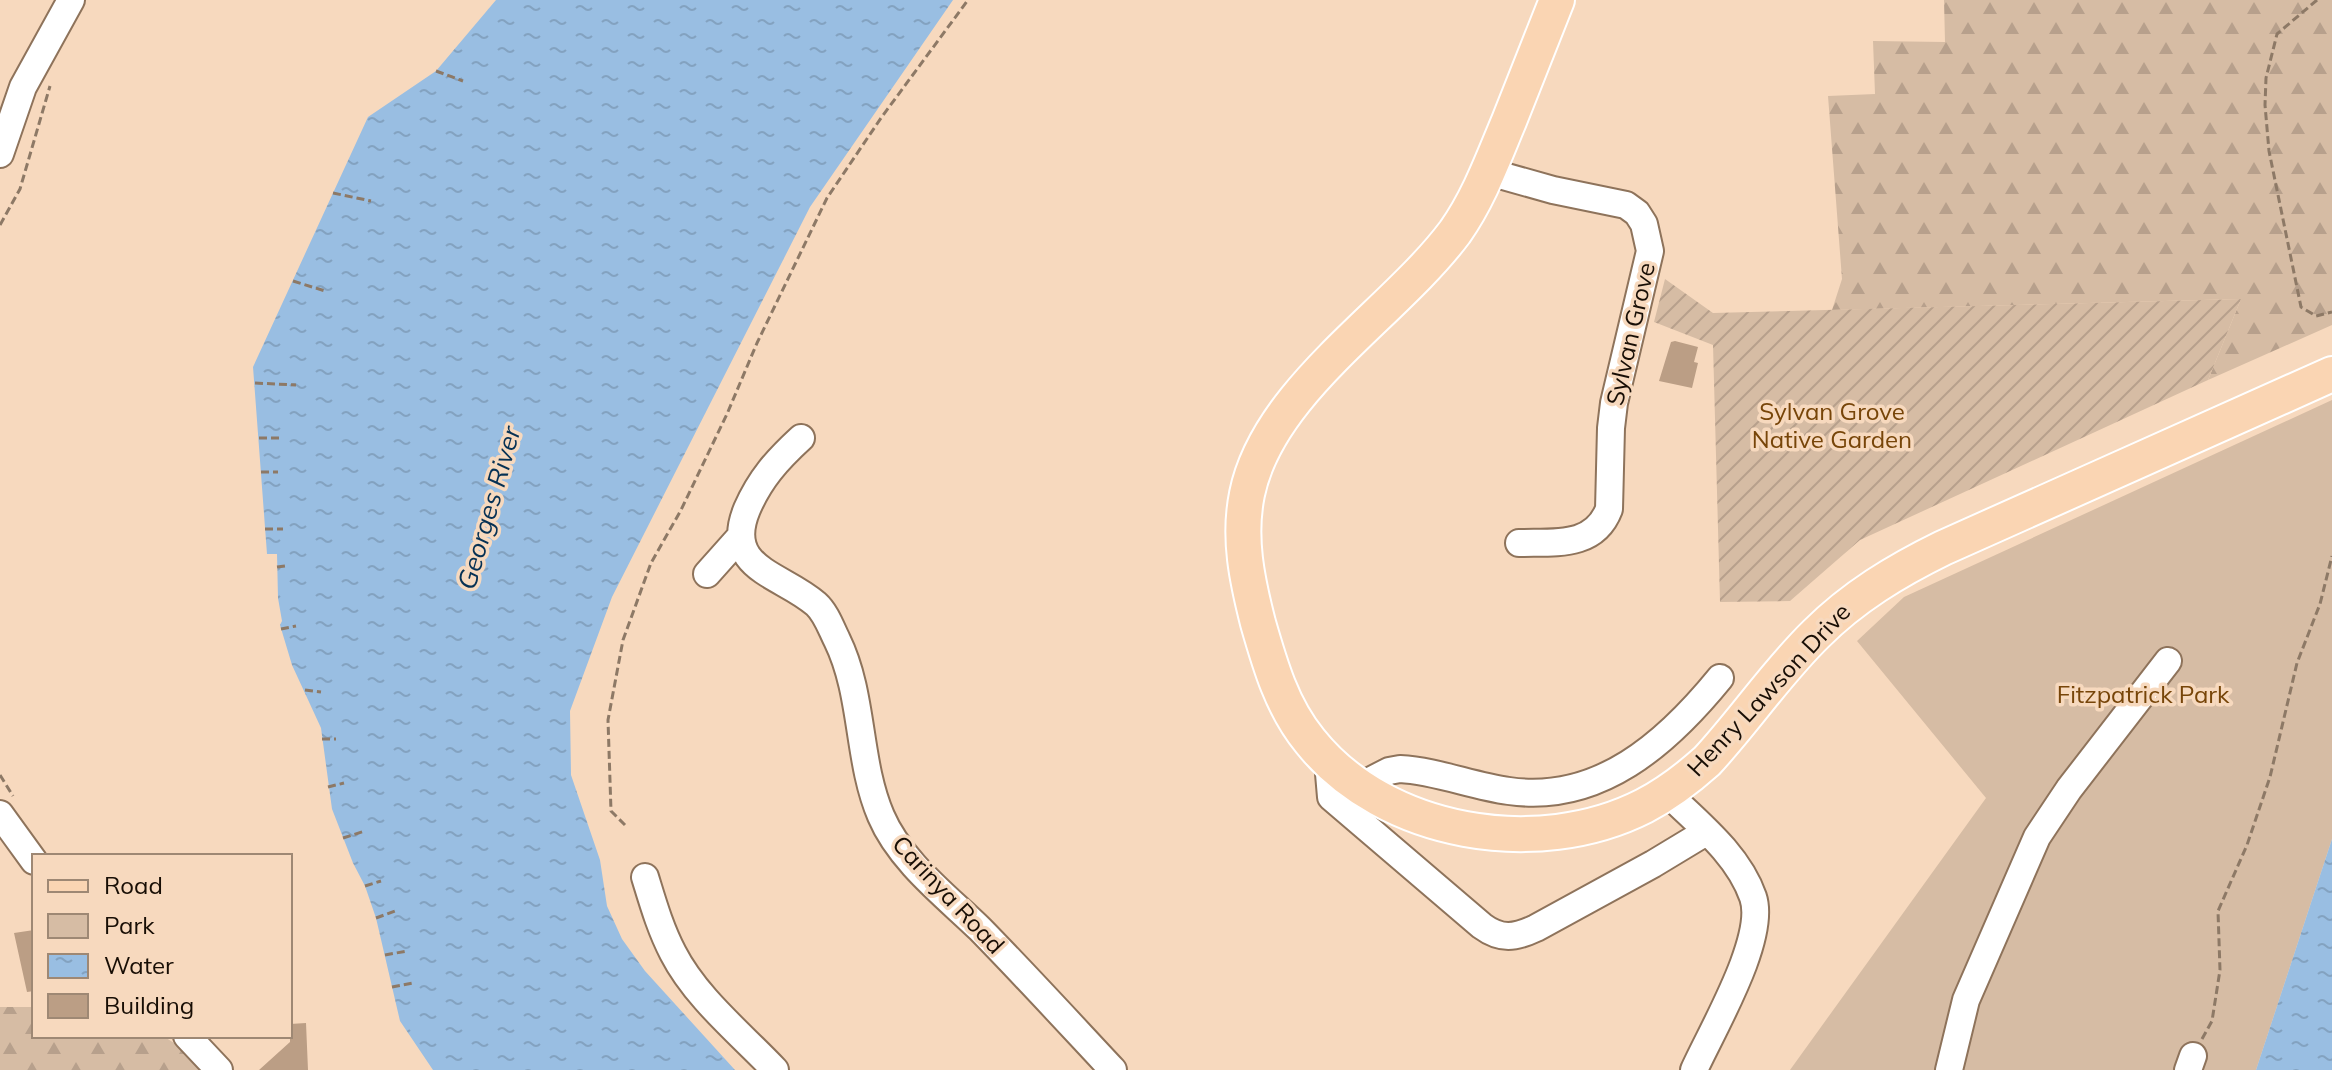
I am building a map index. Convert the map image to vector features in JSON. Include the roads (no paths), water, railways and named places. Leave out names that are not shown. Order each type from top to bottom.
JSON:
[{"type":"main road","name":"Henry Lawson Drive","points":[[1557,0],[1489,172],[1464,219],[1442,247],[1293,403],[1261,451],[1250,481],[1244,515],[1243,550],[1252,599],[1279,689],[1292,716],[1328,762],[1360,786],[1398,808],[1460,827],[1504,833],[1588,826],[1616,818],[1667,793],[1688,778],[1724,742],[1814,635],[1854,600],[1890,576],[1954,543],[2332,374]]},
{"type":"street","points":[[0,154],[23,87],[71,0]]},
{"type":"street","name":"Sylvan Grove","points":[[1489,172],[1553,190],[1626,205],[1637,213],[1644,224],[1650,251],[1614,403],[1609,509],[1605,520],[1597,530],[1576,541],[1519,543]]},
{"type":"street","points":[[707,574],[740,537],[742,523],[761,480],[775,461],[801,438]]},
{"type":"street","name":"Carinya Road","points":[[740,537],[752,562],[818,606],[828,620],[849,669],[873,792],[892,836],[924,874],[1113,1070]]},
{"type":"street","points":[[1949,1070],[1966,1000],[2037,837],[2069,789],[2168,661]]},
{"type":"street","points":[[1360,786],[1379,775],[1400,769],[1507,791],[1528,793],[1573,788],[1618,771],[1662,741],[1720,678]]},
{"type":"street","name":"Henry Lawson Drive","points":[[1328,762],[1331,797],[1482,926],[1501,937],[1511,937],[1536,928],[1706,832]]},
{"type":"street","points":[[1667,793],[1730,856],[1753,898],[1756,914],[1749,951],[1694,1070]]},
{"type":"street","points":[[0,814],[32,858]]},
{"type":"street","points":[[645,877],[657,918],[674,956],[702,994],[775,1070]]},
{"type":"street","points":[[189,1038],[219,1070]]},
{"type":"water","name":"Georges River","points":[[496,0],[953,0],[810,207],[612,597],[570,711],[571,775],[600,860],[607,906],[622,939],[645,971],[735,1070],[433,1070],[400,1021],[376,918],[332,809],[321,728],[292,665],[280,625],[277,554],[267,554],[253,367],[368,117],[436,71]]},
{"type":"water","points":[[2332,839],[2332,1070],[2256,1070]]},
{"type":"park label","name":"Sylvan Grove Native Garden","points":[[1832,426]]},
{"type":"park label","name":"Fitzpatrick Park","points":[[2143,695]]}]
